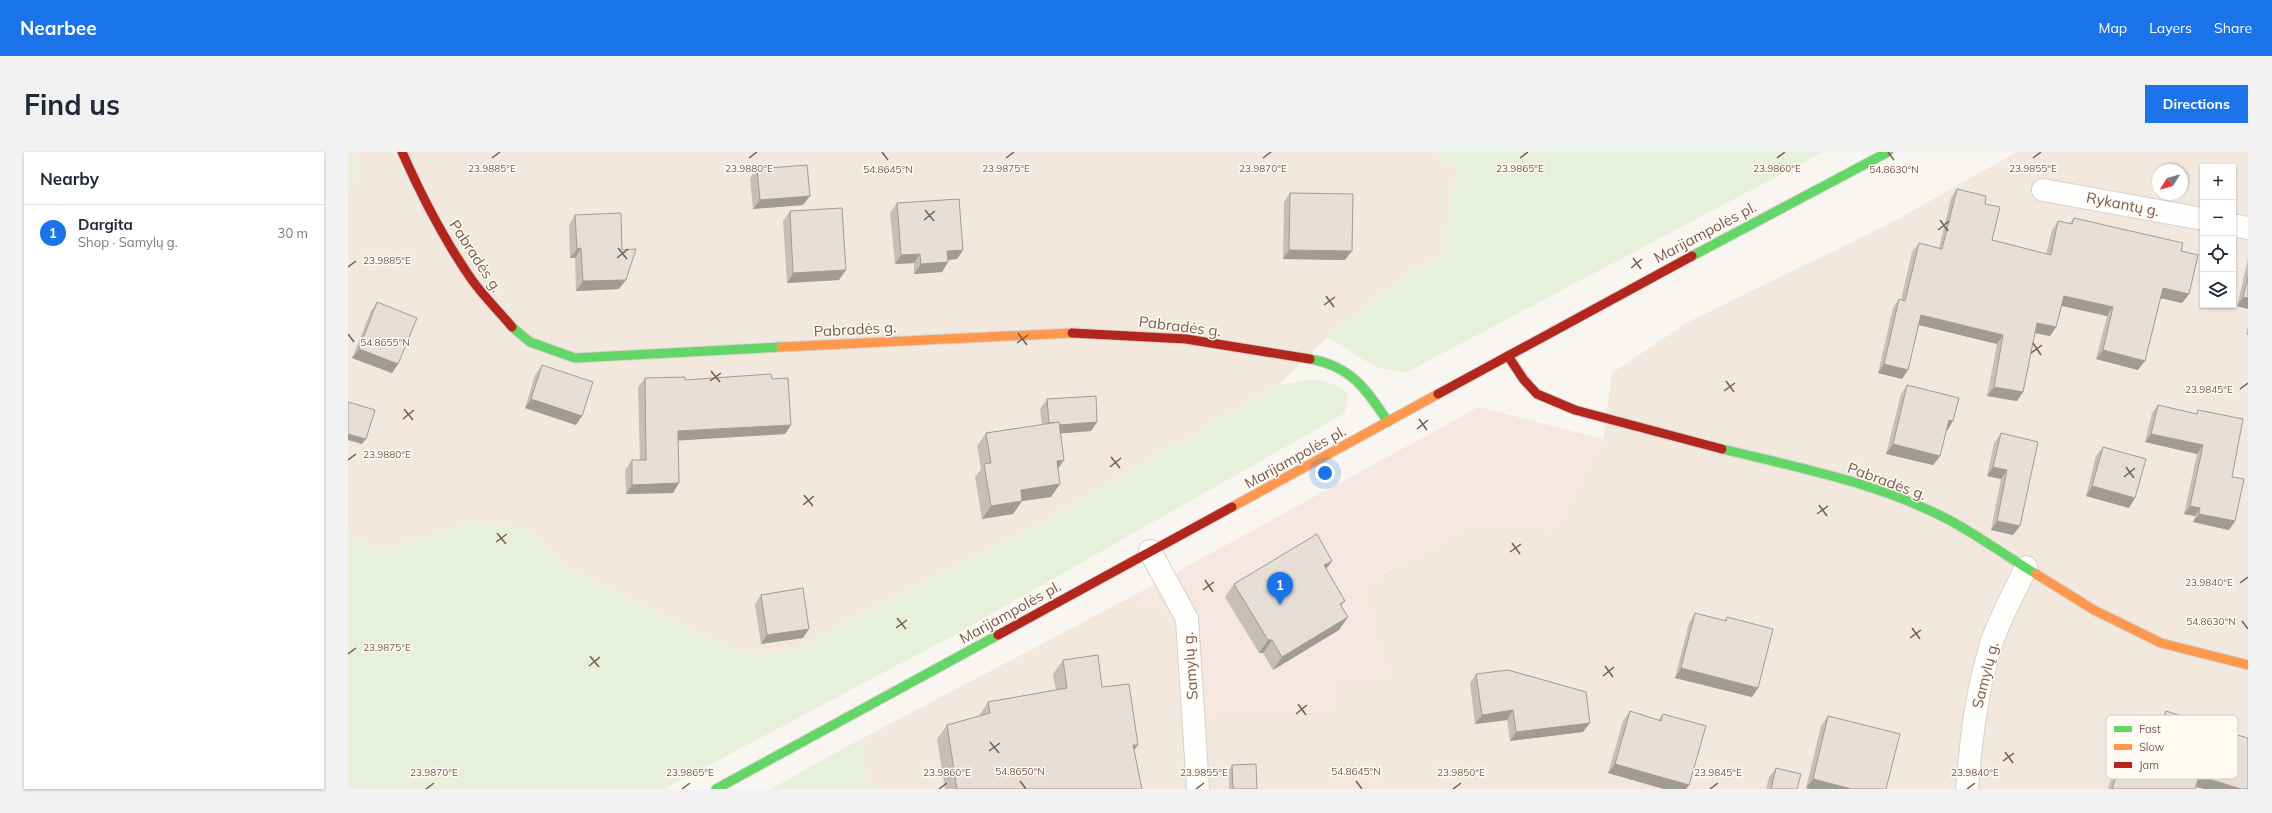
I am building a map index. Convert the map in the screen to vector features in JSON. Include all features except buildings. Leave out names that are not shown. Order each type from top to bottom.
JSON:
[{"type":"street","name":"Pabradės g.","points":[[402,152],[416,183],[461,265],[487,302],[522,338],[546,350],[575,358],[1060,333],[1136,334],[1186,339],[1319,361],[1351,376],[1367,390],[1388,422]]},
{"type":"street","name":"Marijampolės pl.","points":[[716,789],[1642,282],[1888,152]]},
{"type":"street","name":"Rykantų g.","points":[[2044,190],[2200,218]]},
{"type":"street","points":[[2236,226],[2248,228]]},
{"type":"street","name":"Pabradės g.","points":[[1508,356],[1524,380],[1538,394],[1568,407],[1708,446],[1845,479],[1887,493],[1951,521],[2094,610],[2161,643],[2248,665]]},
{"type":"street","name":"Samylų g.","points":[[1150,551],[1187,619],[1198,789]]},
{"type":"street","name":"Samylų g.","points":[[1967,789],[1972,731],[1990,648],[2002,616],[2026,568]]},
{"type":"shaded area","points":[[355,152],[1430,152],[1457,167],[1443,253],[1401,279],[1328,337],[1278,385],[1043,522],[788,653],[742,654],[568,569],[531,531],[471,522],[379,552],[348,535],[348,185],[358,175]]},
{"type":"shaded area","points":[[2017,152],[2248,152],[2248,789],[869,789],[859,740],[1129,598],[1161,608],[1178,634],[1337,680],[1388,678],[1361,586],[1463,528],[1504,522],[1552,530],[1603,439],[1612,373],[1688,322],[1889,224]]},
{"type":"shaded area","points":[[1479,407],[1603,439],[1552,530],[1504,522],[1463,528],[1361,585],[1388,678],[1337,680],[1334,711],[1181,714],[1178,634],[1161,608],[1129,598]]},
{"type":"green space","points":[[348,152],[355,152],[358,175],[348,185]]},
{"type":"green space","points":[[1430,152],[1823,152],[1407,372],[1377,368],[1328,337],[1401,279],[1443,253],[1457,167]]},
{"type":"green space","points":[[1315,379],[1336,385],[1348,393],[1345,413],[956,634],[664,789],[348,789],[348,535],[379,552],[471,522],[531,531],[568,569],[742,654],[788,653],[1043,522],[1278,385]]},
{"type":"green space","points":[[859,740],[869,789],[771,789]]},
{"type":"traffic: fast","points":[[1692,256],[1888,152]]},
{"type":"traffic: fast","points":[[512,327],[530,342],[575,358],[781,347]]},
{"type":"traffic: fast","points":[[1310,359],[1337,367],[1356,381],[1373,400],[1388,422]]},
{"type":"traffic: fast","points":[[1722,449],[1810,470],[1896,496],[1951,521],[2036,574]]},
{"type":"traffic: fast","points":[[716,789],[998,635]]},
{"type":"traffic: slow","points":[[781,347],[1072,333]]},
{"type":"traffic: slow","points":[[1232,507],[1438,394]]},
{"type":"traffic: slow","points":[[2036,574],[2094,610],[2161,643],[2248,665]]},
{"type":"traffic: jam","points":[[402,152],[426,202],[462,265],[477,286],[512,327]]},
{"type":"traffic: jam","points":[[1438,394],[1692,256]]},
{"type":"traffic: jam","points":[[1072,333],[1186,339],[1310,359]]},
{"type":"traffic: jam","points":[[1508,356],[1524,380],[1537,394],[1575,410],[1722,449]]},
{"type":"traffic: jam","points":[[998,635],[1232,507]]},
{"type":"place","name":"Dargita","points":[[1280,605]]}]
